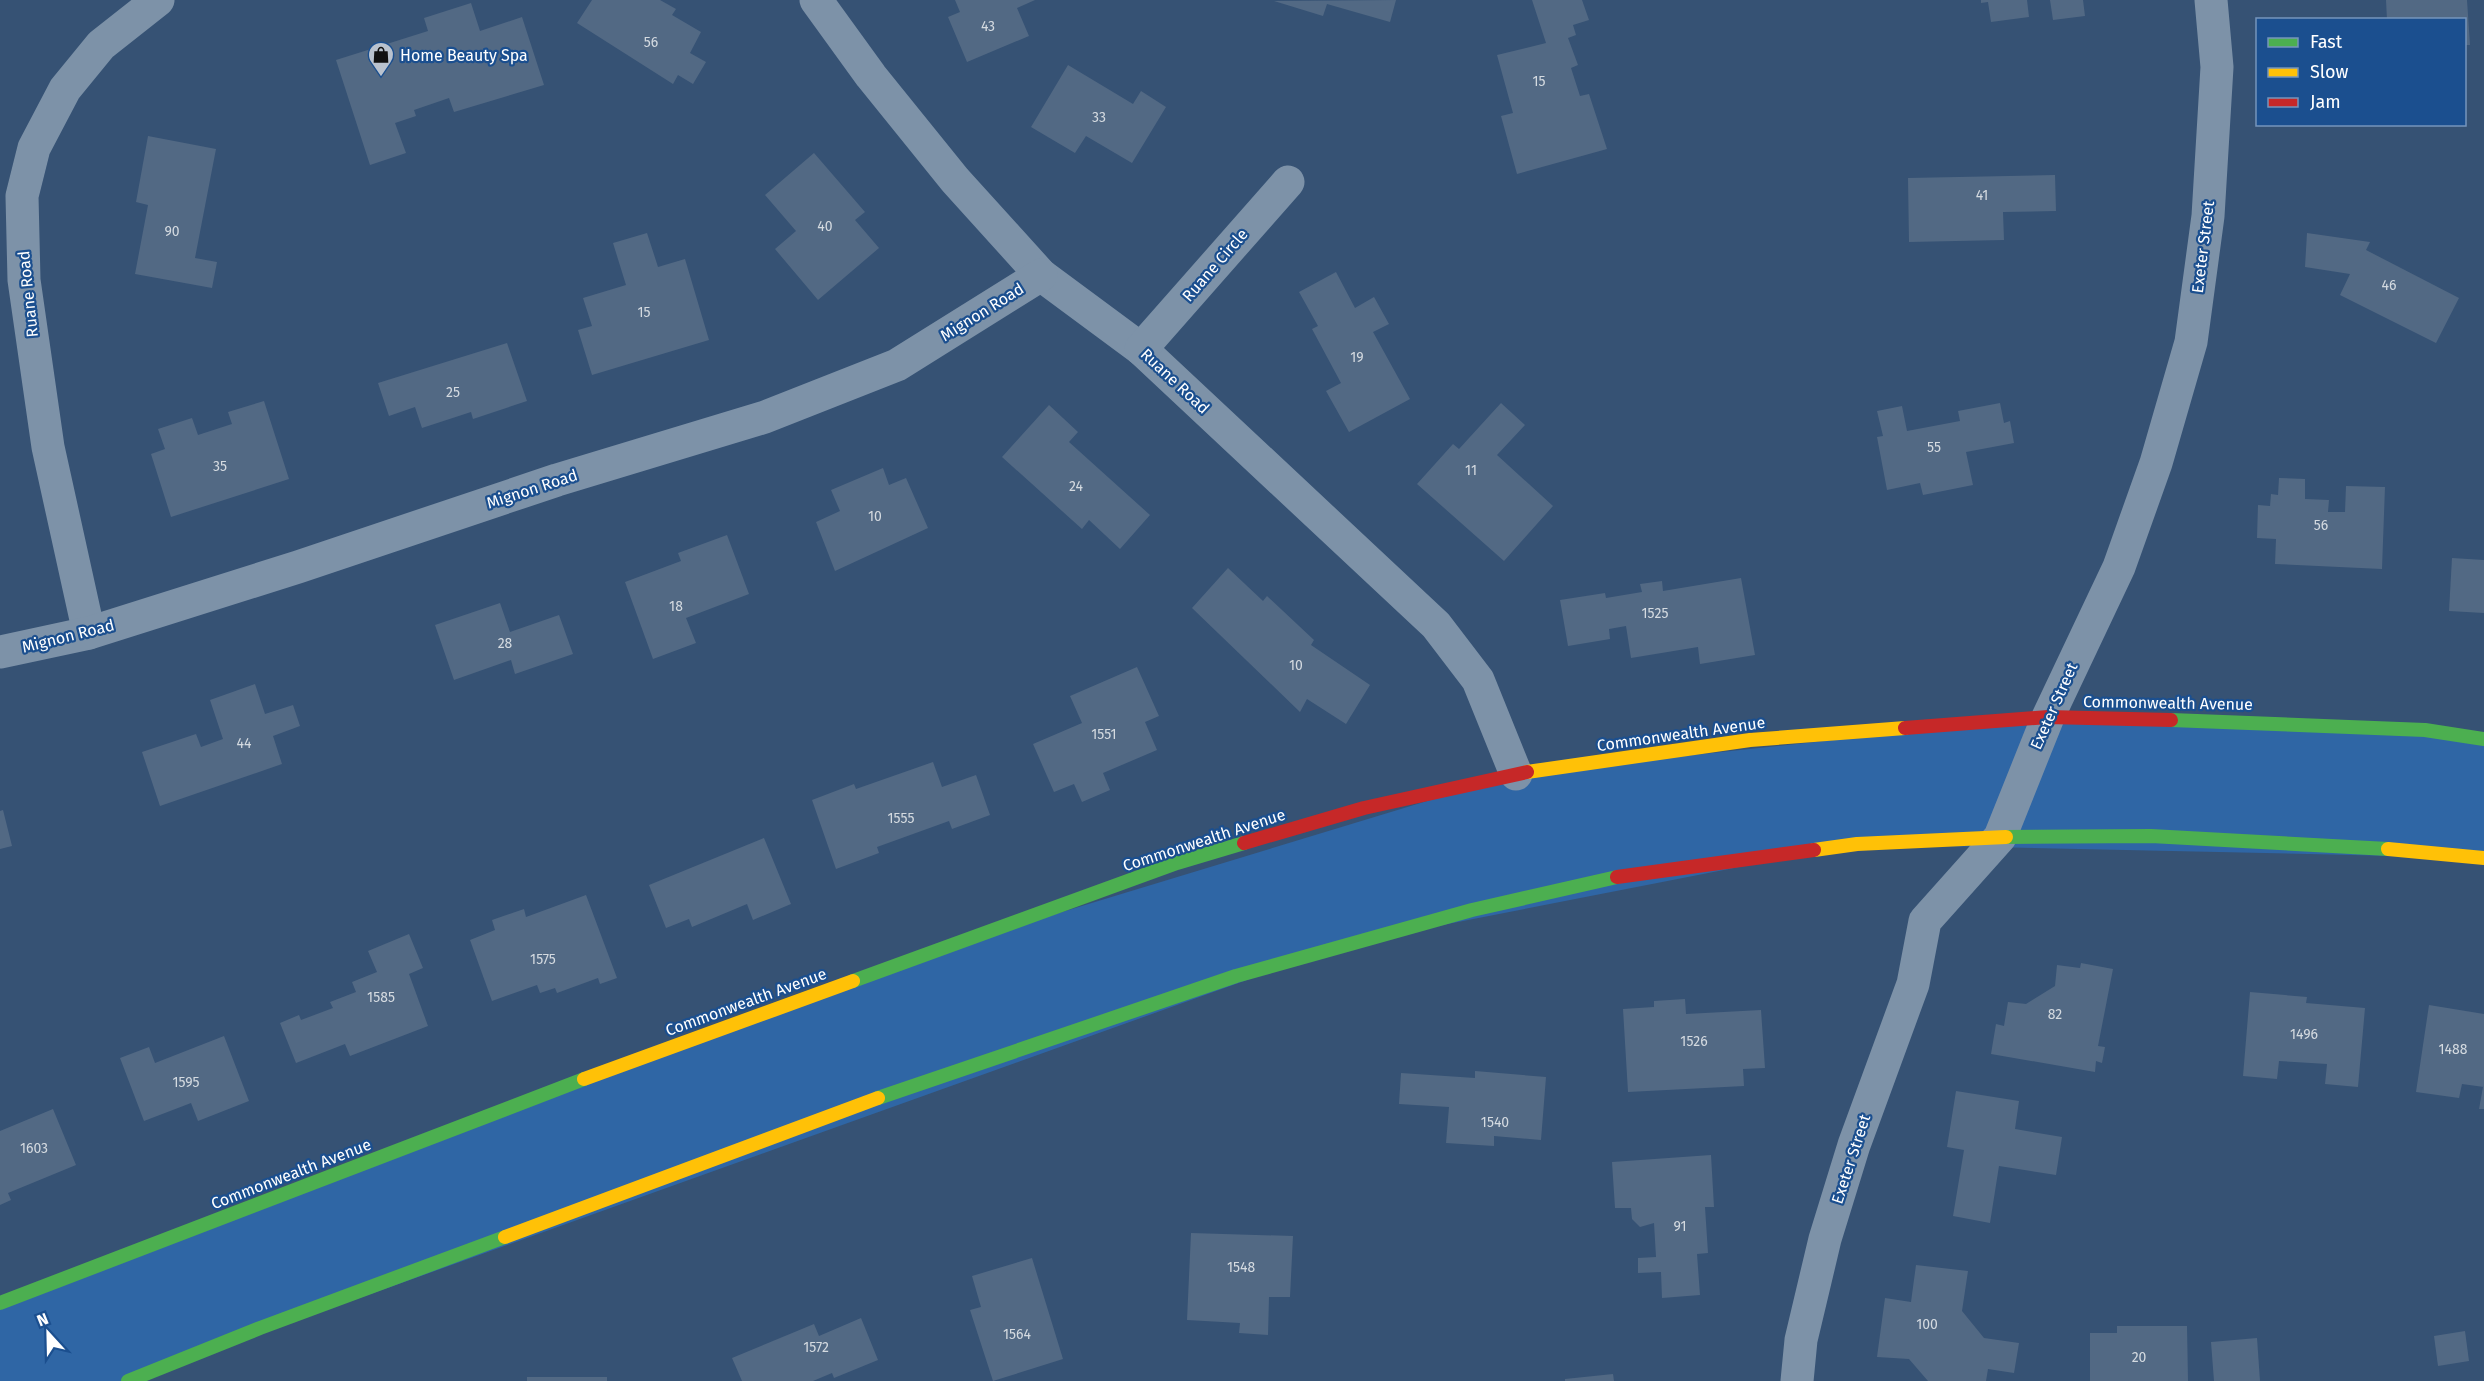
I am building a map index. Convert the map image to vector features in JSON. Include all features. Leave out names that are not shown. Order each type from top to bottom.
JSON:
[{"type":"street","name":"Ruane Road","points":[[89,633],[48,447],[24,280],[22,196],[34,148],[65,89],[101,45],[158,0]]},
{"type":"street","name":"Ruane Road","points":[[816,0],[871,76],[955,180],[1041,275],[1141,349],[1436,625],[1478,680],[1516,774]]},
{"type":"street","name":"Exeter Street","points":[[1797,1381],[1801,1340],[1825,1239],[1854,1145],[1913,984],[1925,921],[2000,837],[2048,717],[2118,567],[2156,463],[2191,342],[2208,216],[2217,67],[2211,0]]},
{"type":"street","name":"Ruane Circle","points":[[1141,349],[1288,182]]},
{"type":"street","name":"Mignon Road","points":[[0,652],[89,633],[298,567],[557,480],[765,417],[897,365],[1041,275]]},
{"type":"street","name":"Commonwealth Avenue","points":[[0,1303],[601,1072],[1177,863],[1364,808],[1516,774],[1750,740],[2048,717],[2268,722],[2414,729],[2484,739]]},
{"type":"street","points":[[128,1381],[260,1328],[880,1097],[1236,976],[1472,910],[1617,877],[1857,844],[2000,837],[2174,837],[2360,846],[2484,858]]},
{"type":"shaded area","points":[[2048,717],[2484,739],[2484,858],[1857,844],[1350,943],[128,1381],[0,1381],[0,1303],[934,951],[1516,774]]},
{"type":"building","points":[[592,0],[660,0],[676,9],[672,15],[701,32],[690,53],[706,62],[693,84],[678,75],[673,84],[577,23]]},
{"type":"building","points":[[955,0],[1035,0],[1017,8],[1029,36],[967,62],[948,17],[960,12]]},
{"type":"building","points":[[1396,0],[1390,22],[1327,4],[1323,16],[1274,1]]},
{"type":"building","points":[[1532,0],[1582,0],[1589,20],[1573,25],[1576,35],[1568,38],[1578,65],[1571,68],[1580,96],[1589,94],[1607,149],[1517,174],[1501,116],[1513,113],[1497,55],[1546,43]]},
{"type":"building","points":[[1981,0],[2027,0],[2029,17],[1991,22],[1988,2],[1981,3]]},
{"type":"building","points":[[2050,0],[2083,0],[2085,16],[2053,20]]},
{"type":"building","points":[[2386,0],[2467,0],[2470,45],[2466,45],[2466,18],[2387,18]]},
{"type":"building","points":[[471,3],[480,31],[522,17],[544,85],[454,112],[449,98],[414,110],[416,116],[395,123],[406,153],[370,165],[336,60],[428,31],[424,18]]},
{"type":"building","points":[[1068,65],[1133,104],[1141,91],[1166,107],[1132,163],[1086,136],[1075,153],[1031,127]]},
{"type":"building","points":[[148,136],[216,149],[195,258],[217,262],[212,288],[135,274],[148,205],[136,202]]},
{"type":"building","points":[[814,153],[865,212],[855,220],[879,248],[818,300],[775,249],[796,231],[765,195]]},
{"type":"building","points":[[2055,175],[2056,211],[2003,212],[2004,240],[1909,242],[1908,178]]},
{"type":"building","points":[[647,233],[658,267],[685,259],[709,340],[592,375],[578,330],[592,326],[583,298],[626,285],[613,243]]},
{"type":"building","points":[[2307,233],[2370,242],[2366,250],[2459,298],[2436,343],[2340,295],[2350,274],[2305,267]]},
{"type":"building","points":[[1336,272],[1355,308],[1374,297],[1389,324],[1373,332],[1410,399],[1349,432],[1326,391],[1341,383],[1312,329],[1318,326],[1299,292]]},
{"type":"building","points":[[507,343],[527,401],[473,419],[471,412],[422,428],[415,407],[389,416],[378,383]]},
{"type":"building","points":[[264,401],[289,479],[171,517],[151,454],[165,449],[158,429],[192,418],[198,435],[232,424],[228,412]]},
{"type":"building","points":[[1501,403],[1525,425],[1497,455],[1553,506],[1504,561],[1417,484],[1453,444],[1459,449]]},
{"type":"building","points":[[2000,403],[2004,423],[2010,421],[2014,443],[1966,452],[1973,485],[1923,495],[1920,483],[1887,490],[1877,437],[1883,436],[1877,411],[1902,406],[1907,431],[1960,421],[1958,411]]},
{"type":"building","points":[[1049,405],[1078,432],[1069,442],[1150,515],[1120,549],[1089,520],[1082,529],[1002,457]]},
{"type":"building","points":[[883,468],[889,485],[906,478],[928,528],[835,571],[816,522],[840,511],[831,490]]},
{"type":"building","points":[[2279,478],[2305,479],[2305,499],[2329,500],[2328,512],[2345,512],[2346,486],[2385,487],[2382,569],[2275,564],[2276,539],[2257,538],[2258,505],[2270,506],[2271,494],[2278,495]]},
{"type":"building","points":[[727,535],[749,594],[686,618],[696,643],[653,659],[625,582],[681,561],[678,553]]},
{"type":"building","points":[[2452,558],[2484,560],[2484,613],[2449,611]]},
{"type":"building","points":[[1228,568],[1263,601],[1267,596],[1314,640],[1311,645],[1370,685],[1346,724],[1307,699],[1300,712],[1192,608]]},
{"type":"building","points":[[1741,578],[1755,655],[1700,664],[1698,647],[1631,658],[1626,626],[1609,629],[1610,639],[1568,646],[1560,600],[1605,593],[1606,598],[1642,592],[1640,584],[1662,581],[1663,591]]},
{"type":"building","points":[[500,603],[510,632],[559,615],[573,654],[515,674],[511,660],[454,680],[435,625]]},
{"type":"building","points":[[1137,667],[1159,716],[1145,722],[1157,750],[1103,773],[1110,790],[1082,802],[1074,784],[1054,792],[1033,744],[1082,723],[1070,696]]},
{"type":"building","points":[[255,684],[265,714],[293,705],[300,726],[273,736],[282,764],[160,806],[142,752],[196,734],[201,747],[223,739],[210,700]]},
{"type":"building","points":[[933,762],[942,787],[976,775],[990,815],[952,829],[949,821],[877,847],[879,853],[836,869],[812,800],[854,784],[856,789]]},
{"type":"building","points":[[3,810],[12,846],[0,849],[0,811]]},
{"type":"building","points":[[764,838],[791,904],[753,920],[747,904],[692,927],[689,919],[666,928],[649,885]]},
{"type":"building","points":[[586,895],[617,978],[600,984],[598,978],[557,993],[555,988],[540,993],[537,985],[492,1001],[470,940],[495,930],[492,920],[524,909],[526,917]]},
{"type":"building","points":[[409,934],[423,968],[409,974],[428,1026],[350,1056],[345,1044],[296,1063],[280,1023],[299,1015],[301,1020],[333,1008],[330,1002],[356,992],[352,982],[377,972],[368,951]]},
{"type":"building","points":[[2081,963],[2113,969],[2098,1046],[2105,1047],[2102,1063],[2096,1061],[2095,1072],[1991,1054],[1996,1024],[2004,1026],[2008,1002],[2026,1004],[2055,986],[2057,965],[2080,968]]},
{"type":"building","points":[[2250,992],[2307,997],[2306,1003],[2365,1008],[2358,1087],[2325,1084],[2327,1064],[2279,1061],[2277,1079],[2243,1076]]},
{"type":"building","points":[[1685,999],[1686,1014],[1761,1010],[1765,1068],[1743,1069],[1744,1086],[1628,1092],[1623,1009],[1654,1007],[1654,1001]]},
{"type":"building","points":[[2429,1005],[2484,1014],[2484,1087],[2462,1084],[2459,1098],[2416,1092]]},
{"type":"building","points":[[224,1036],[249,1101],[198,1121],[191,1103],[144,1121],[120,1058],[149,1047],[155,1063]]},
{"type":"building","points":[[1475,1071],[1546,1077],[1541,1140],[1494,1136],[1494,1146],[1446,1143],[1449,1107],[1399,1104],[1401,1073],[1475,1078]]},
{"type":"building","points":[[2483,1087],[2484,1109],[2479,1109]]},
{"type":"building","points":[[1956,1091],[2019,1101],[2015,1129],[2062,1137],[2056,1175],[1999,1166],[1990,1223],[1953,1216],[1964,1150],[1947,1147]]},
{"type":"building","points":[[53,1109],[76,1165],[8,1193],[11,1200],[0,1205],[0,1131]]},
{"type":"building","points":[[1711,1155],[1714,1207],[1705,1207],[1708,1253],[1697,1254],[1700,1295],[1662,1298],[1661,1272],[1638,1273],[1638,1258],[1656,1257],[1654,1223],[1640,1227],[1632,1219],[1631,1208],[1615,1208],[1612,1162]]},
{"type":"building","points":[[1191,1233],[1293,1236],[1290,1297],[1269,1297],[1268,1335],[1239,1333],[1240,1323],[1187,1320]]},
{"type":"building","points":[[1032,1258],[1063,1359],[993,1381],[970,1310],[981,1307],[972,1276]]},
{"type":"building","points":[[1916,1265],[1968,1271],[1962,1311],[1984,1338],[2019,1343],[2014,1373],[1988,1369],[1986,1381],[1928,1381],[1909,1359],[1877,1357],[1885,1298],[1911,1302]]},
{"type":"building","points":[[861,1318],[878,1360],[834,1378],[832,1373],[813,1381],[742,1381],[732,1358],[814,1324],[819,1336]]},
{"type":"building","points":[[2117,1326],[2187,1326],[2188,1381],[2090,1381],[2090,1333],[2117,1333]]},
{"type":"building","points":[[2465,1331],[2469,1361],[2438,1366],[2434,1336]]},
{"type":"building","points":[[2257,1338],[2260,1381],[2214,1381],[2211,1342]]},
{"type":"building","points":[[1613,1374],[1614,1381],[1565,1381],[1565,1379]]},
{"type":"building","points":[[527,1377],[607,1377],[607,1381],[527,1381]]},
{"type":"traffic: fast","points":[[2171,720],[2425,730],[2484,739]]},
{"type":"traffic: fast","points":[[2006,837],[2151,836],[2388,849]]},
{"type":"traffic: fast","points":[[853,981],[1177,863],[1244,843]]},
{"type":"traffic: fast","points":[[878,1098],[1236,976],[1472,910],[1617,877]]},
{"type":"traffic: fast","points":[[0,1303],[584,1079]]},
{"type":"traffic: fast","points":[[128,1381],[260,1328],[505,1237]]},
{"type":"traffic: slow","points":[[1527,772],[1750,740],[1905,728]]},
{"type":"traffic: slow","points":[[1814,850],[1857,844],[2006,837]]},
{"type":"traffic: slow","points":[[2388,849],[2484,858]]},
{"type":"traffic: slow","points":[[584,1079],[853,981]]},
{"type":"traffic: slow","points":[[505,1237],[878,1098]]},
{"type":"traffic: jam","points":[[1905,728],[2048,717],[2171,720]]},
{"type":"traffic: jam","points":[[1244,843],[1364,808],[1527,772]]},
{"type":"traffic: jam","points":[[1617,877],[1814,850]]},
{"type":"place","name":"Home Beauty Spa","points":[[381,78]]}]
